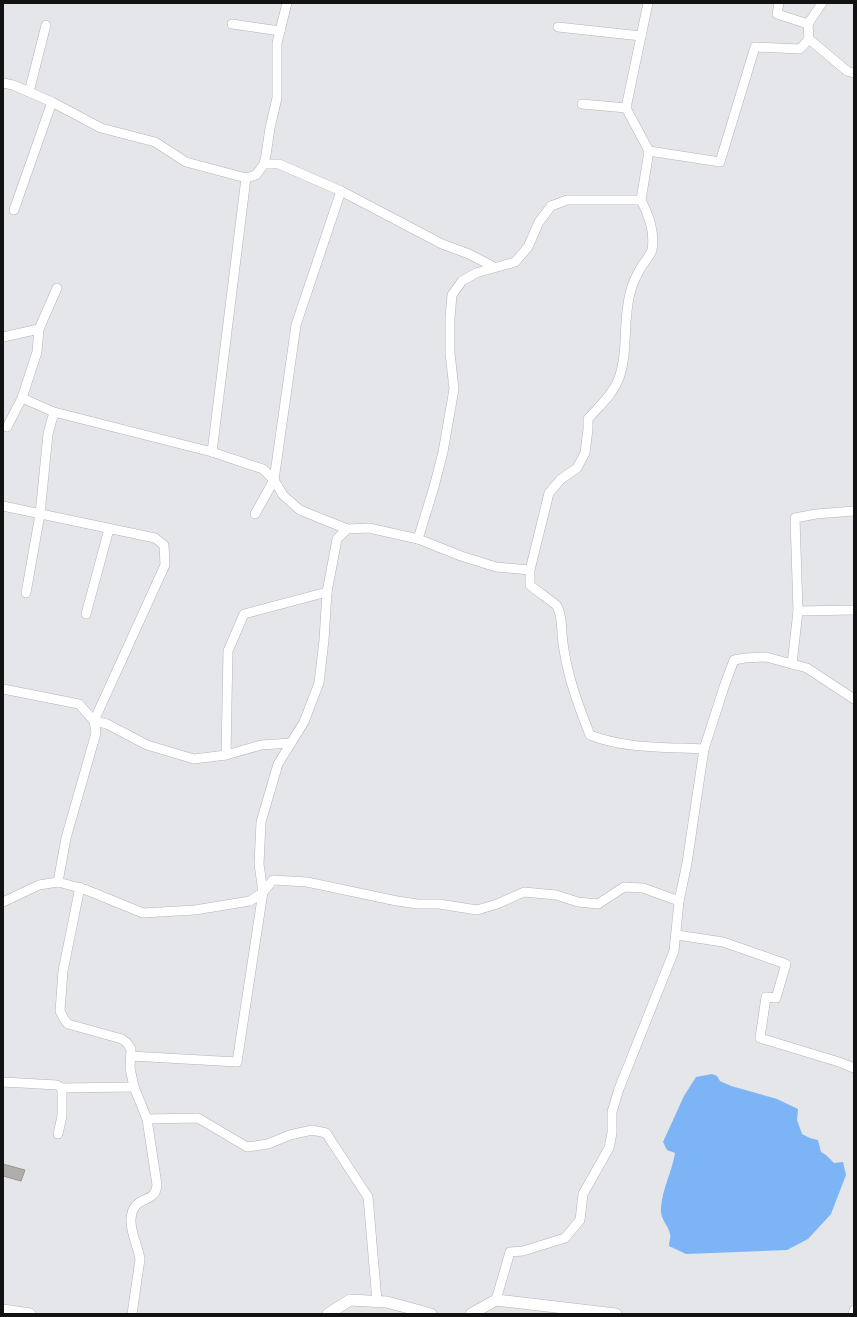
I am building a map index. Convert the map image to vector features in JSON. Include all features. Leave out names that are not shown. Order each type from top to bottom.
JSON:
[{"type":"street","points":[[3,82],[52,102],[101,128],[155,142],[186,162],[246,178],[256,175],[264,164],[277,98],[277,43],[288,3]]},
{"type":"street","points":[[648,3],[626,108],[649,151],[641,200],[649,216],[652,233],[652,252],[639,270],[630,291],[623,358],[619,378],[610,396],[588,419],[584,453],[577,468],[561,479],[549,493],[530,570],[530,585],[538,593],[556,605],[561,620],[563,643],[574,692],[590,735],[603,740],[649,746],[704,749]]},
{"type":"street","points":[[779,3],[777,14],[808,24]]},
{"type":"street","points":[[822,3],[808,24],[809,39],[846,71],[854,73]]},
{"type":"street","points":[[232,24],[280,31]]},
{"type":"street","points":[[29,92],[46,25]]},
{"type":"street","points":[[558,27],[641,36]]},
{"type":"street","points":[[649,151],[720,162],[755,47],[800,49],[809,39]]},
{"type":"street","points":[[14,210],[52,102]]},
{"type":"street","points":[[582,104],[626,108]]},
{"type":"street","points":[[264,164],[279,164],[341,192],[442,244],[468,254],[494,267]]},
{"type":"street","points":[[212,452],[246,178]]},
{"type":"street","points":[[255,514],[274,480],[296,325],[341,192]]},
{"type":"street","points":[[418,539],[443,452],[454,389],[450,346],[452,295],[462,281],[476,273],[515,262],[528,247],[539,222],[551,206],[567,200],[641,200]]},
{"type":"street","points":[[4,429],[22,398],[37,352],[39,329],[56,288]]},
{"type":"street","points":[[3,337],[39,329]]},
{"type":"street","points":[[22,398],[54,412],[212,452],[263,469],[274,480],[283,495],[300,510],[347,529],[369,528],[418,539],[461,556],[496,567],[530,570]]},
{"type":"street","points":[[26,593],[40,514],[48,434],[54,412]]},
{"type":"street","points":[[3,506],[155,538],[164,545],[164,565],[94,721]]},
{"type":"street","points":[[792,664],[798,611],[795,518],[816,514],[854,511]]},
{"type":"street","points":[[86,614],[109,529]]},
{"type":"street","points":[[131,1056],[237,1062],[263,892],[259,864],[261,822],[278,764],[304,722],[319,683],[324,640],[327,592],[337,539],[347,529]]},
{"type":"street","points":[[226,755],[228,651],[244,614],[327,592]]},
{"type":"street","points":[[798,611],[854,610]]},
{"type":"street","points":[[496,1300],[510,1252],[523,1251],[565,1238],[580,1220],[584,1194],[609,1148],[612,1133],[612,1112],[619,1089],[674,951],[677,935],[679,901],[691,842],[704,749],[734,660],[766,657],[807,668],[854,699]]},
{"type":"street","points":[[3,688],[79,704],[94,721],[96,733],[66,838],[58,882]]},
{"type":"street","points":[[94,721],[107,724],[147,745],[194,759],[226,755],[261,745],[291,743]]},
{"type":"street","points":[[3,902],[39,885],[58,882],[80,887],[143,913],[195,910],[250,901],[263,892],[273,880],[307,882],[398,901],[418,904],[439,904],[477,910],[497,904],[524,892],[556,895],[578,902],[598,904],[624,886],[643,888],[679,901]]},
{"type":"street","points":[[80,887],[63,971],[60,1011],[68,1024],[122,1039],[127,1043],[131,1050],[130,1068],[134,1087],[147,1119],[157,1185],[156,1193],[152,1197],[140,1201],[134,1208],[131,1217],[131,1227],[139,1251],[140,1259],[132,1314]]},
{"type":"street","points":[[677,935],[723,942],[786,964],[776,998],[766,997],[760,1038],[840,1062],[854,1068]]},
{"type":"street","points":[[3,1082],[57,1086],[62,1088],[134,1087]]},
{"type":"street","points":[[58,1134],[62,1116],[62,1088]]},
{"type":"street","points":[[147,1119],[198,1118],[247,1146],[268,1144],[290,1135],[312,1130],[326,1133],[368,1197],[377,1301]]},
{"type":"street","points":[[328,1314],[350,1300],[387,1302],[431,1314]]},
{"type":"street","points":[[471,1314],[496,1300],[616,1314]]},
{"type":"street","points":[[3,1310],[30,1314]]},
{"type":"street","points":[[853,1314],[854,1310]]},
{"type":"water","points":[[712,1074],[717,1076],[720,1081],[731,1086],[777,1099],[798,1109],[797,1120],[802,1134],[818,1140],[821,1152],[834,1163],[843,1162],[846,1175],[831,1214],[808,1239],[787,1250],[686,1254],[669,1246],[670,1234],[663,1219],[661,1208],[663,1194],[675,1153],[667,1150],[663,1142],[684,1096],[696,1077]]},
{"type":"building","points":[[3,1164],[25,1170],[21,1181],[3,1176]]}]
